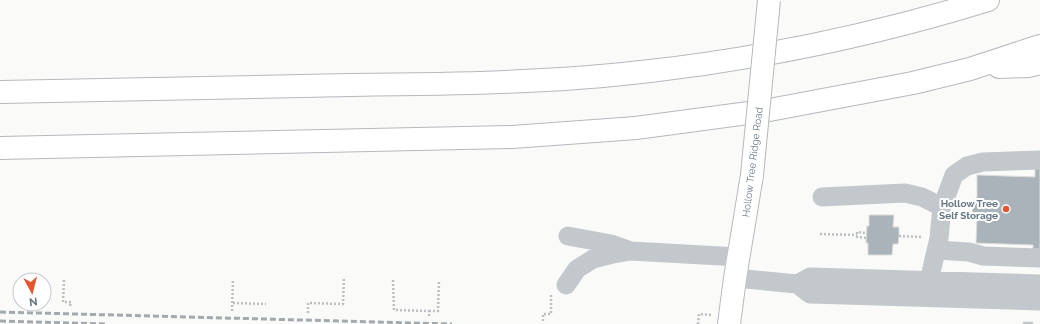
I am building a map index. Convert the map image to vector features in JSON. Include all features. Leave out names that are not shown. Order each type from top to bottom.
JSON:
[{"type":"main road","name":"Hollow Tree Ridge Road","points":[[721,319],[732,300],[752,174],[769,0]]},
{"type":"main road","points":[[0,92],[464,83],[596,76],[650,71],[711,63],[825,42],[893,27],[988,0]]},
{"type":"main road","points":[[6,148],[450,139],[573,134],[636,128],[764,111],[913,83],[970,69],[1040,46]]},
{"type":"main road","points":[[970,69],[1029,66],[1040,63]]},
{"type":"lane","points":[[929,289],[938,244],[942,207],[954,175],[967,166],[983,162],[1040,160]]},
{"type":"lane","points":[[822,197],[905,193],[922,197],[942,207]]},
{"type":"lane","points":[[568,236],[611,244],[631,251]]},
{"type":"lane","points":[[938,244],[983,256],[1040,258]]},
{"type":"lane","points":[[559,288],[577,269],[593,259],[631,251],[739,257]]},
{"type":"lane","points":[[735,278],[797,284],[810,277],[1040,301]]},
{"type":"lane","points":[[929,289],[1040,284]]},
{"type":"path","points":[[857,235],[857,232],[866,233]]},
{"type":"path","points":[[820,234],[857,235],[857,237],[866,238]]},
{"type":"path","points":[[899,236],[938,244]]},
{"type":"path","points":[[308,313],[308,303],[344,304],[344,278]]},
{"type":"path","points":[[232,311],[233,279]]},
{"type":"path","points":[[64,280],[62,302],[70,302],[70,306]]},
{"type":"path","points":[[392,280],[394,310],[429,311],[438,311],[439,281]]},
{"type":"path","points":[[543,321],[543,314],[551,314],[559,288]]},
{"type":"path","points":[[233,302],[266,304]]},
{"type":"path","points":[[429,311],[430,317]]},
{"type":"path","points":[[698,324],[699,314],[721,319]]},
{"type":"building","name":"Hollow Tree Self Storage","points":[[1035,168],[1040,169],[1040,249],[1033,249],[1033,245],[976,243],[977,218],[972,218],[973,200],[977,200],[977,175],[1035,177]]},
{"type":"building","points":[[869,215],[894,215],[893,227],[899,227],[899,236],[898,244],[893,244],[892,255],[868,255],[868,243],[866,243]]},
{"type":"building","points":[[1023,322],[1033,322],[1033,324],[1023,324]]},
{"type":"railway","points":[[0,312],[452,324]]},
{"type":"railway","points":[[0,321],[107,324]]},
{"type":"place","name":"Hollow Tree Self Storage","points":[[1006,209]]}]
